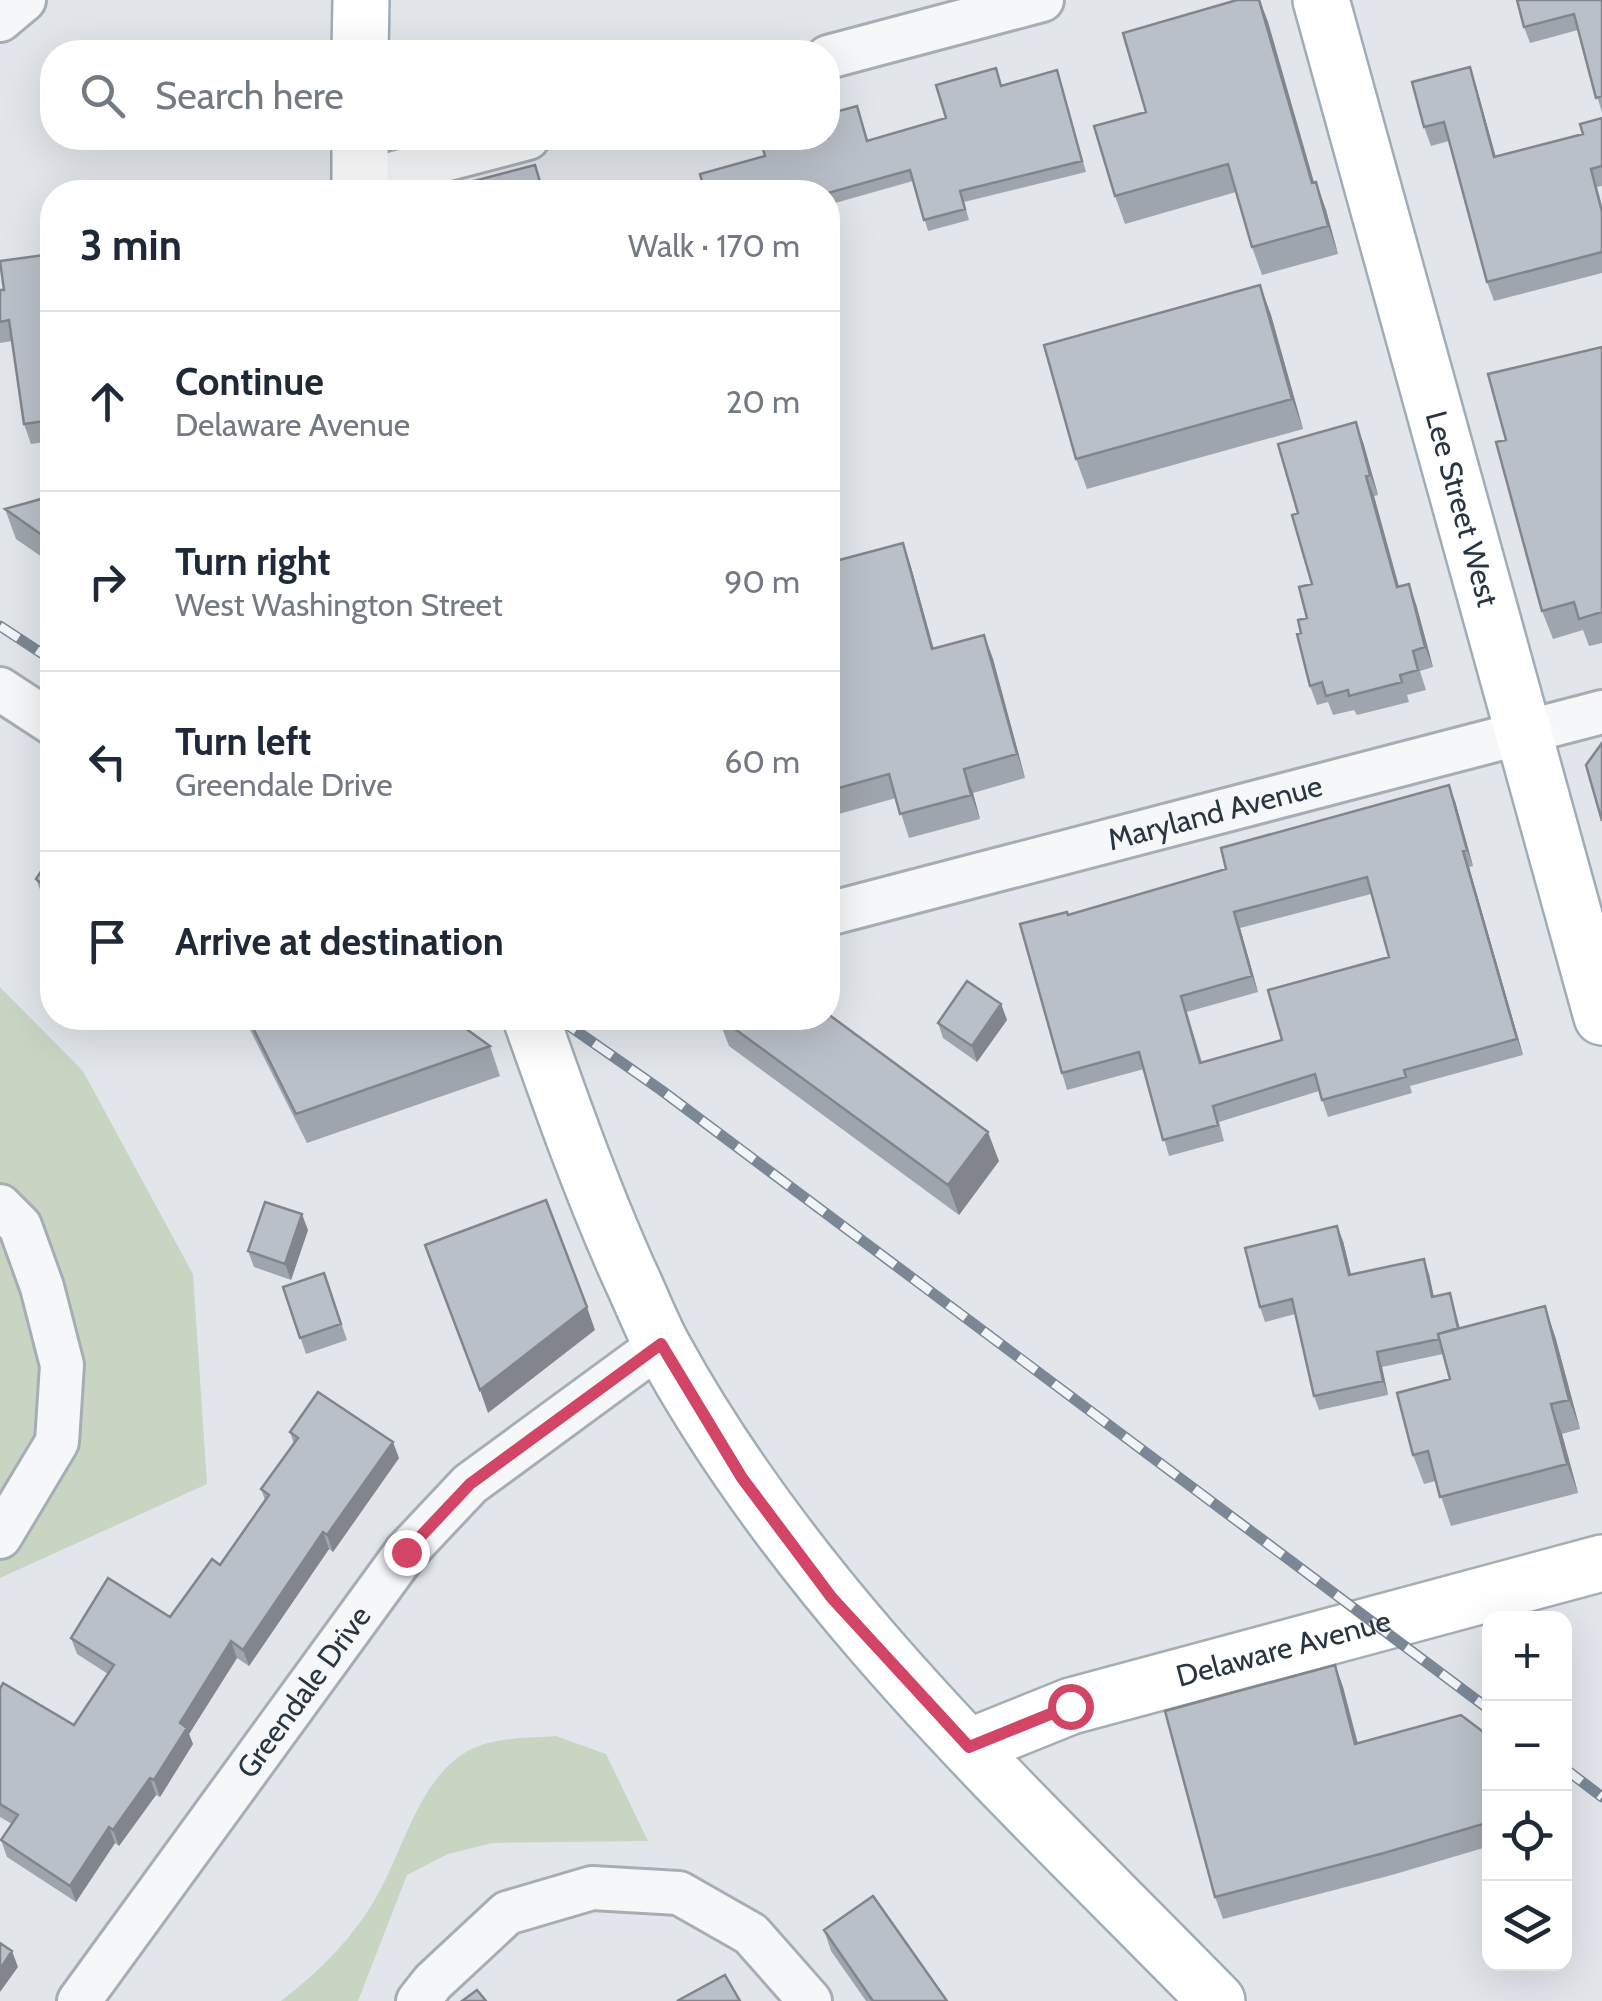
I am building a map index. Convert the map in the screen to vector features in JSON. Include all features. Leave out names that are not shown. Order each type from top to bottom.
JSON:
[{"type":"main road","points":[[360,0],[360,40]]},
{"type":"main road","name":"Lee Street West","points":[[1321,0],[1602,1017]]},
{"type":"main road","points":[[535,1030],[588,1182],[661,1344],[742,1478],[832,1598],[969,1747],[1218,2001]]},
{"type":"main road","name":"Delaware Avenue","points":[[969,1747],[1070,1706],[1602,1563]]},
{"type":"street","points":[[0,20],[24,0]]},
{"type":"street","points":[[840,54],[1042,0]]},
{"type":"street","points":[[360,171],[467,150]]},
{"type":"street","points":[[0,689],[40,715]]},
{"type":"street","name":"Maryland Avenue","points":[[840,911],[1602,712]]},
{"type":"street","points":[[0,1206],[20,1226],[42,1287],[62,1366],[58,1442],[0,1537]]},
{"type":"street","name":"Greendale Drive","points":[[80,2001],[406,1552],[470,1484],[661,1344]]},
{"type":"street","points":[[418,2001],[507,1913],[592,1888],[678,1892],[751,1934],[810,2001]]},
{"type":"green space","points":[[0,987],[83,1071],[193,1274],[207,1484],[0,1578]]},
{"type":"green space","points":[[556,1736],[606,1754],[648,1841],[492,1843],[448,1854],[407,1875],[358,2001],[281,2001],[322,1965],[358,1924],[378,1894],[424,1797],[450,1764],[487,1743]]},
{"type":"building","points":[[1237,0],[1259,0],[1328,226],[1252,247],[1228,164],[1115,196],[1094,126],[1146,112],[1123,33]]},
{"type":"building","points":[[1517,0],[1602,0],[1602,96],[1596,98],[1574,14],[1524,27]]},
{"type":"building","points":[[1470,67],[1494,157],[1583,134],[1580,124],[1602,118],[1602,166],[1591,169],[1602,212],[1602,252],[1487,282],[1444,122],[1424,127],[1412,82]]},
{"type":"building","points":[[996,68],[1001,86],[1057,70],[1082,161],[960,191],[965,209],[924,220],[910,170],[840,190],[840,180],[702,180],[700,174],[765,156],[763,150],[840,150],[840,111],[857,106],[867,141],[946,118],[936,85]]},
{"type":"building","points":[[535,165],[539,180],[478,180]]},
{"type":"building","points":[[40,256],[40,422],[24,424],[9,320],[0,322],[0,290],[4,290],[0,261]]},
{"type":"building","points":[[1260,285],[1292,399],[1076,459],[1044,345]]},
{"type":"building","points":[[1602,347],[1602,612],[1579,619],[1574,602],[1542,611],[1496,442],[1506,440],[1488,374]]},
{"type":"building","points":[[1356,422],[1370,475],[1366,476],[1397,587],[1409,584],[1425,647],[1413,651],[1418,670],[1400,675],[1402,682],[1349,696],[1348,690],[1326,696],[1322,682],[1310,686],[1297,634],[1301,633],[1298,620],[1307,618],[1299,587],[1312,584],[1292,515],[1298,513],[1278,444]]},
{"type":"building","points":[[40,499],[40,534],[5,509]]},
{"type":"building","points":[[903,543],[932,649],[984,635],[1017,754],[964,769],[971,795],[900,814],[889,774],[840,788],[840,560]]},
{"type":"building","points":[[1602,743],[1602,821],[1586,765]]},
{"type":"building","points":[[1449,785],[1467,850],[1463,851],[1517,1039],[1404,1070],[1406,1077],[1322,1100],[1315,1074],[1213,1106],[1218,1125],[1163,1140],[1139,1052],[1062,1073],[1020,924],[1067,912],[1068,915],[1226,869],[1221,848]],"holes":[[[1367,877],[1389,957],[1268,990],[1282,1040],[1200,1063],[1181,996],[1252,976],[1234,912]]]},
{"type":"building","points":[[967,981],[1001,1004],[972,1046],[938,1023]]},
{"type":"building","points":[[840,1023],[988,1132],[948,1185],[736,1030],[840,1030]]},
{"type":"building","points":[[254,1030],[468,1030],[490,1046],[296,1114]]},
{"type":"building","points":[[546,1200],[587,1307],[480,1390],[425,1245]]},
{"type":"building","points":[[265,1202],[302,1214],[285,1264],[248,1251]]},
{"type":"building","points":[[1337,1226],[1349,1275],[1424,1259],[1432,1297],[1450,1293],[1458,1328],[1438,1334],[1439,1339],[1377,1352],[1383,1381],[1314,1396],[1292,1299],[1260,1307],[1245,1248]]},
{"type":"building","points":[[324,1273],[341,1324],[300,1338],[283,1287]]},
{"type":"building","points":[[1545,1306],[1569,1400],[1551,1404],[1567,1464],[1440,1497],[1428,1451],[1413,1455],[1397,1393],[1450,1379],[1438,1334]]},
{"type":"building","points":[[318,1392],[393,1442],[327,1535],[323,1532],[243,1650],[231,1641],[180,1723],[187,1728],[154,1780],[150,1778],[113,1830],[109,1827],[70,1886],[1,1840],[18,1815],[0,1804],[3,1683],[74,1725],[114,1665],[71,1638],[108,1578],[170,1617],[212,1559],[220,1565],[269,1495],[261,1489],[298,1438],[290,1432]]},
{"type":"building","points":[[1335,1665],[1355,1744],[1461,1715],[1482,1731],[1482,1824],[1215,1897],[1165,1711]]},
{"type":"building","points":[[873,1896],[947,2001],[873,2001],[824,1930]]},
{"type":"building","points":[[0,1943],[12,1951],[0,1969]]},
{"type":"building","points":[[725,1975],[740,2001],[677,2001]]},
{"type":"building","points":[[477,1990],[486,2001],[462,2001]]},
{"type":"railway","points":[[0,626],[40,652]]},
{"type":"railway","points":[[575,1030],[661,1090],[1482,1704]]},
{"type":"railway","points":[[1572,1774],[1602,1797]]},
{"type":"route","points":[[406,1552],[470,1484],[661,1344],[742,1478],[832,1598],[969,1747],[1070,1706]]}]
